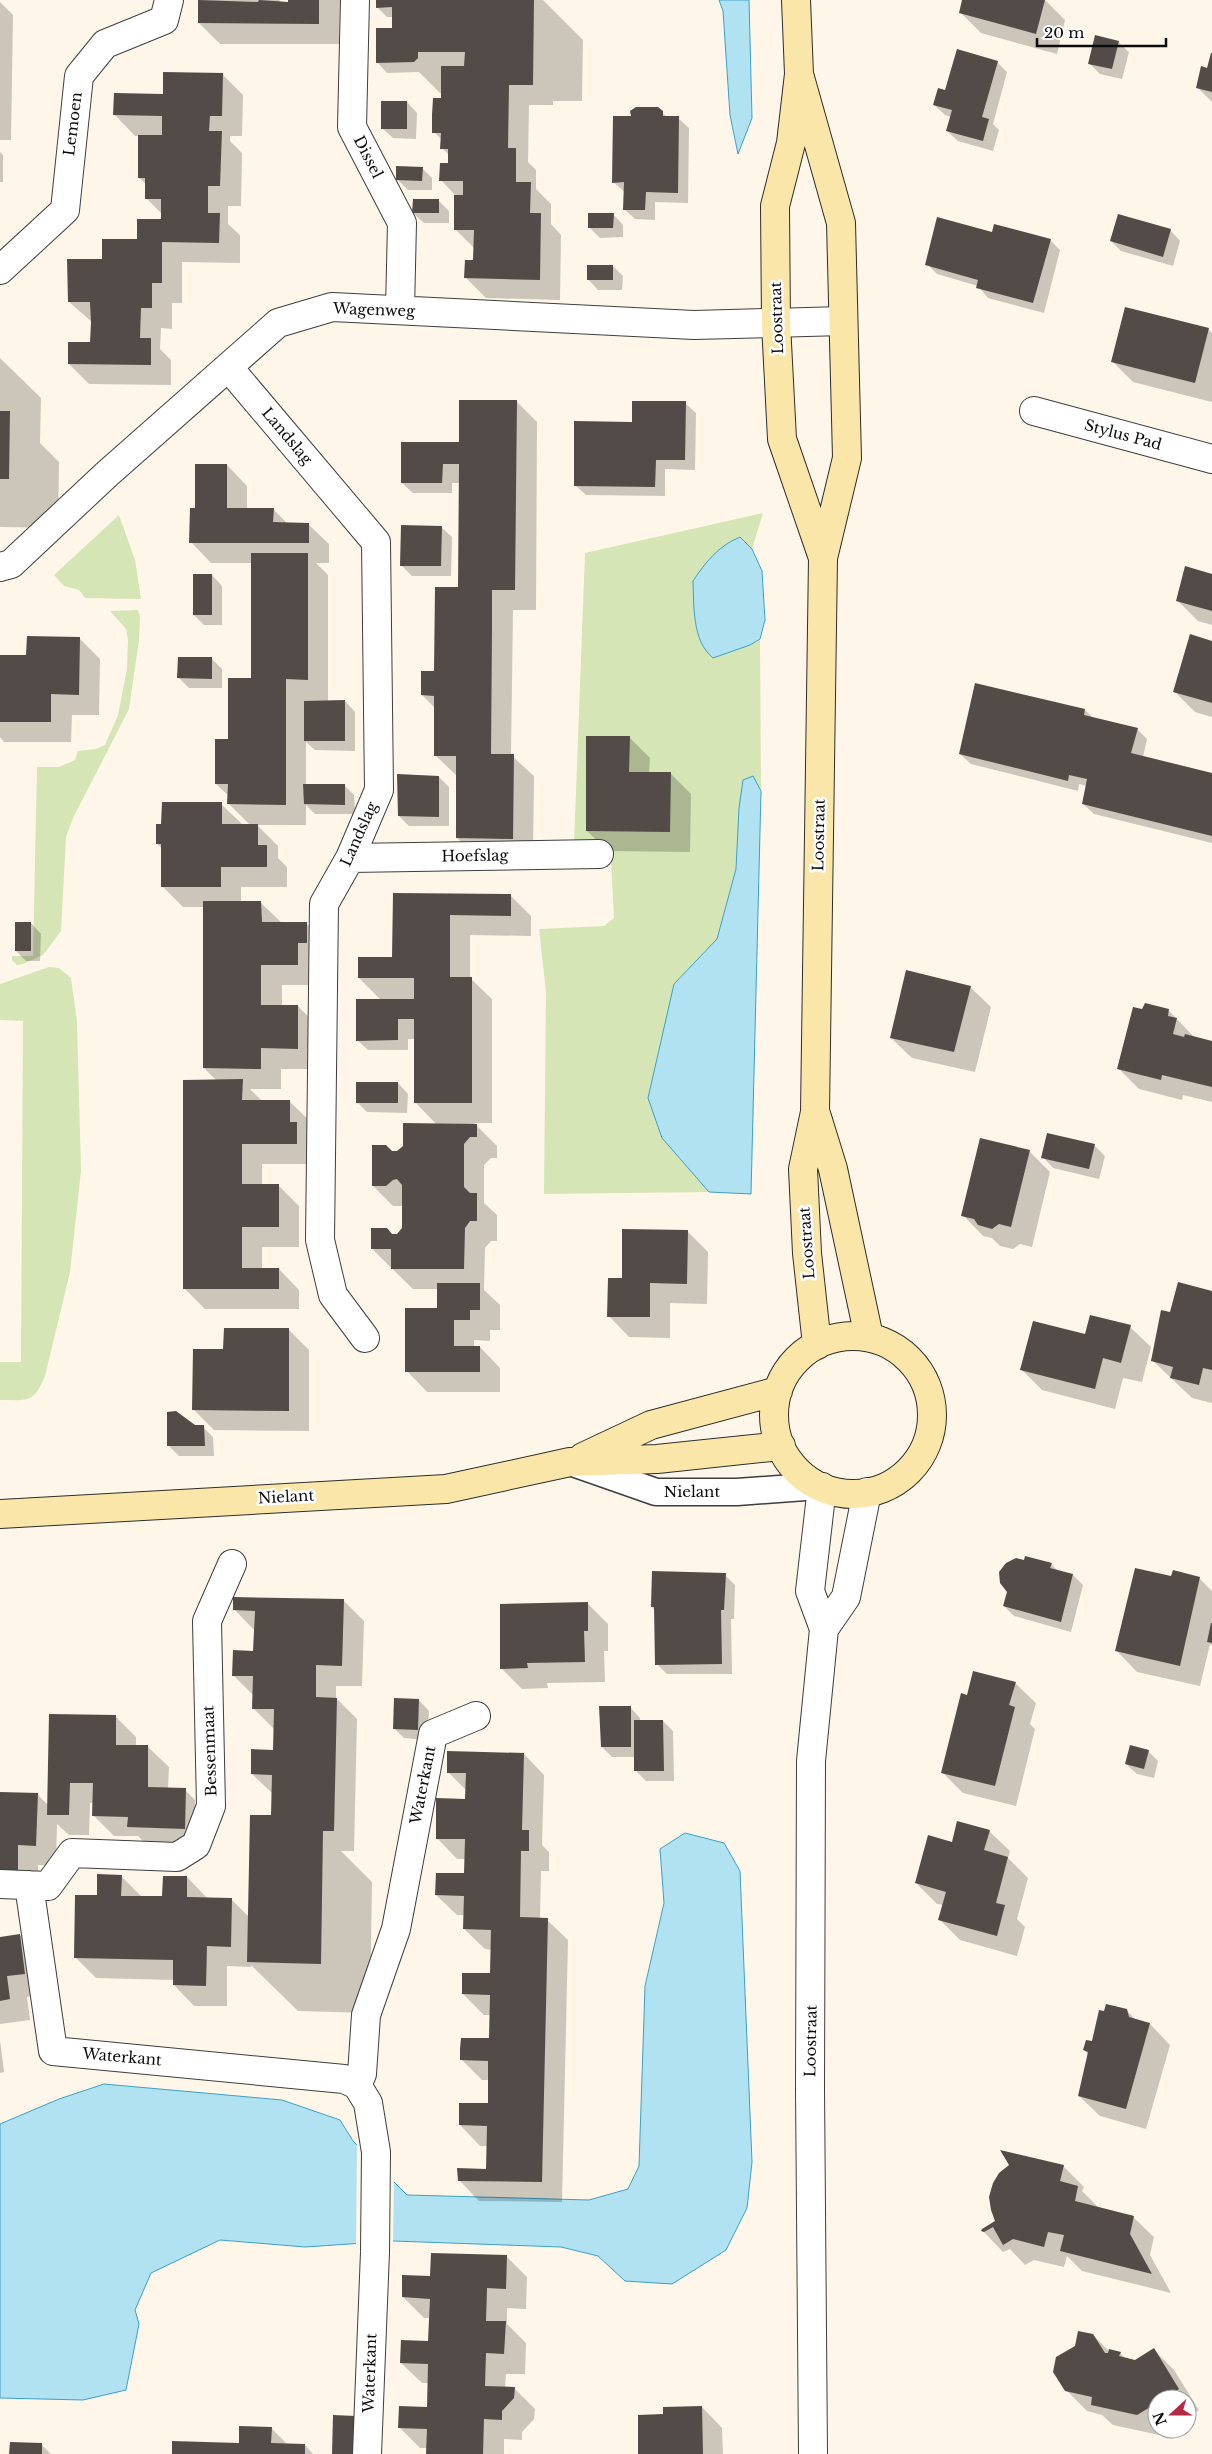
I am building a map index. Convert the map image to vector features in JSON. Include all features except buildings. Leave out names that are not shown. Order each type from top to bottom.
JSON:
[{"type":"street","name":"Lemoen","points":[[0,270],[65,210],[79,76],[105,44],[164,20],[169,0]]},
{"type":"street","name":"Dissel","points":[[355,0],[352,127],[402,223],[400,310]]},
{"type":"street","name":"Loostraat","points":[[796,0],[799,74],[791,143],[775,206],[776,324],[782,439],[823,558]]},
{"type":"street","name":"Loostraat","points":[[799,74],[841,223],[848,458],[823,558],[815,1112],[803,1169],[807,1253],[817,1344]]},
{"type":"street","name":"Wagenweg","points":[[0,567],[11,564],[107,474],[278,323],[332,307],[694,324],[776,324],[843,321]]},
{"type":"street","name":"Landslag","points":[[229,368],[376,542],[379,790],[350,858],[324,904],[320,1240],[333,1295],[365,1338]]},
{"type":"street","name":"Stylus Pad","points":[[1034,412],[1212,460]]},
{"type":"street","name":"Hoefslag","points":[[350,858],[599,854]]},
{"type":"street","name":"Loostraat","points":[[815,1112],[833,1169],[869,1337]]},
{"type":"street","points":[[842,1337],[869,1337],[894,1348],[915,1367],[928,1392],[931,1420],[928,1439],[914,1463],[893,1482],[867,1492],[844,1493],[820,1486],[793,1467],[781,1446],[774,1419],[778,1391],[788,1368],[806,1351],[817,1344],[842,1337]]},
{"type":"street","name":"Nielant","points":[[570,1462],[651,1425],[778,1391]]},
{"type":"street","name":"Nielant","points":[[0,1514],[446,1489],[570,1462],[658,1459],[781,1446]]},
{"type":"street","name":"Loostraat","points":[[813,2454],[810,2098],[811,1761],[824,1629],[810,1591],[820,1486]]},
{"type":"street","name":"Loostraat","points":[[824,1629],[846,1597],[867,1492]]},
{"type":"street","name":"Bessenmaat","points":[[0,1884],[48,1886],[72,1853],[177,1857],[196,1845],[211,1806],[207,1622],[232,1564]]},
{"type":"street","name":"Waterkant","points":[[357,2085],[362,2074],[366,2014],[396,1928],[433,1734],[476,1716]]},
{"type":"street","name":"Waterkant","points":[[29,1885],[53,2051],[344,2079],[357,2085],[368,2103],[376,2152],[375,2252],[366,2454]]},
{"type":"lane","name":"Nielant","points":[[570,1462],[656,1492],[737,1492],[820,1486]]},
{"type":"green space","points":[[763,513],[752,549],[740,537],[713,658],[750,645],[760,639],[761,791],[753,776],[739,808],[736,869],[717,939],[674,984],[662,1138],[709,1192],[544,1194],[546,992],[539,929],[604,926],[614,918],[610,843],[574,843],[585,553]]},
{"type":"green space","points":[[119,515],[135,560],[141,599],[85,598],[79,590],[64,586],[54,575]]},
{"type":"green space","points":[[138,610],[140,616],[139,640],[129,709],[73,818],[66,837],[61,931],[43,955],[17,965],[12,960],[12,956],[33,956],[37,767],[59,767],[75,760],[78,751],[96,749],[105,745],[118,715],[127,669],[128,640],[126,629],[110,611]]},
{"type":"green space","points":[[49,967],[59,968],[71,978],[77,1021],[81,1171],[70,1272],[45,1376],[41,1385],[37,1392],[28,1399],[0,1400],[0,1362],[21,1362],[23,1021],[0,1020],[0,984]]},
{"type":"water","points":[[719,0],[749,0],[752,118],[738,154],[730,115],[723,11]]},
{"type":"water","points":[[740,537],[752,549],[762,571],[765,620],[760,639],[750,645],[713,658],[706,651],[698,633],[694,612],[693,581],[713,556],[725,545]]},
{"type":"water","points":[[753,776],[761,791],[751,1194],[709,1192],[662,1138],[648,1098],[674,984],[717,939],[736,869],[739,808],[743,780]]},
{"type":"water","points":[[685,1833],[724,1843],[740,1871],[752,2162],[747,2208],[726,2250],[672,2284],[625,2281],[598,2256],[561,2247],[394,2241],[305,2247],[220,2240],[151,2273],[135,2310],[139,2324],[126,2390],[83,2400],[0,2398],[0,2124],[59,2099],[104,2084],[282,2100],[340,2120],[353,2141],[407,2195],[589,2200],[628,2189],[639,2166],[645,1986],[664,1903],[660,1849]]},
{"type":"pier","points":[[357,2141],[394,2179],[393,2244],[356,2246]]}]
